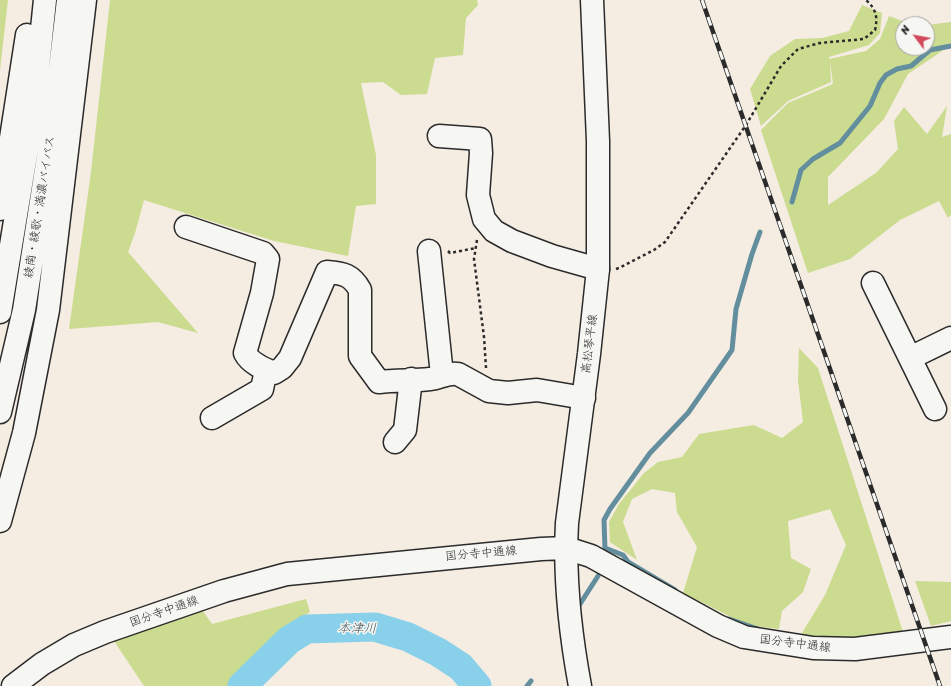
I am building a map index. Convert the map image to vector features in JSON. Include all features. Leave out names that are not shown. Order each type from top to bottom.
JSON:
[{"type":"main road","points":[[0,210],[25,52],[30,0]]},
{"type":"main road","name":"綾南・綾歌・満濃バイパス","points":[[0,312],[34,106],[45,0]]},
{"type":"main road","name":"綾南・綾歌・満濃バイパス","points":[[0,412],[24,310],[56,112],[68,0]]},
{"type":"main road","points":[[0,521],[24,433],[48,310],[85,0]]},
{"type":"main road","name":"高松琴平線","points":[[580,686],[568,612],[566,548],[567,522],[584,398],[598,270],[598,141],[592,0]]},
{"type":"main road","points":[[439,136],[480,139],[481,153],[478,195],[484,219],[494,231],[512,241],[552,256],[598,270]]},
{"type":"main road","points":[[186,227],[263,253],[268,259],[262,294],[245,354],[247,358],[266,370],[274,373],[282,368],[290,358],[327,272],[342,273],[356,282],[360,290],[360,356],[379,382],[432,379],[442,375],[454,373],[489,391],[508,393],[537,390],[584,398]]},
{"type":"main road","points":[[429,251],[442,375]]},
{"type":"main road","points":[[873,283],[935,409]]},
{"type":"main road","points":[[910,358],[951,338]]},
{"type":"main road","points":[[212,418],[262,389],[266,370]]},
{"type":"main road","points":[[395,442],[405,430],[411,379]]},
{"type":"main road","name":"国分寺中通線","points":[[13,686],[42,664],[74,645],[105,632],[224,591],[287,574],[465,555],[566,548],[591,556],[718,626],[744,637],[813,648],[855,649],[951,637]]},
{"type":"path","points":[[598,270],[619,268],[654,250],[665,242],[746,125],[781,66],[798,49],[820,43],[864,39],[875,30],[877,20],[873,6],[866,0]]},
{"type":"path","points":[[478,238],[474,259],[484,337],[486,368],[482,388]]},
{"type":"path","points":[[429,251],[434,245],[450,253],[476,248]]},
{"type":"green space","points":[[0,0],[8,0],[0,70]]},
{"type":"green space","points":[[110,0],[477,0],[478,5],[466,18],[463,55],[435,58],[427,94],[401,95],[383,82],[361,83],[376,155],[376,204],[356,206],[348,256],[274,241],[144,200],[128,252],[198,333],[158,322],[69,329],[91,172]]},
{"type":"green space","points":[[862,5],[882,13],[880,33],[869,45],[829,57],[829,59],[866,51],[880,39],[889,16],[895,18],[895,56],[935,56],[908,74],[884,119],[828,177],[828,205],[876,173],[898,149],[894,121],[904,107],[927,134],[947,106],[942,137],[951,134],[951,215],[948,218],[939,201],[900,220],[850,259],[808,273],[761,130],[788,103],[833,84],[830,60],[831,82],[788,101],[761,126],[750,89],[770,56],[795,39],[822,38],[849,31]]},
{"type":"green space","points":[[951,22],[951,45],[935,56],[935,24]]},
{"type":"green space","points":[[799,348],[818,368],[903,632],[835,639],[799,638],[825,595],[846,545],[830,509],[788,521],[791,558],[811,569],[803,592],[782,611],[779,629],[747,625],[683,593],[697,547],[677,512],[675,493],[652,489],[632,499],[623,522],[637,560],[610,542],[609,522],[619,504],[644,473],[658,462],[682,457],[699,434],[754,425],[782,438],[803,422],[798,380]]},
{"type":"green space","points":[[915,581],[951,582],[951,621],[931,626]]},
{"type":"green space","points":[[306,599],[310,612],[277,634],[228,686],[144,686],[114,641],[203,611],[212,624]]},
{"type":"waterway","points":[[792,202],[801,170],[813,159],[840,143],[870,106],[880,83],[886,75],[897,69],[911,66],[930,50],[951,46]]},
{"type":"waterway","points":[[605,550],[604,520],[610,509],[650,453],[688,413],[732,350],[736,309],[760,232]]},
{"type":"waterway","points":[[605,548],[623,555],[628,562],[675,590]]},
{"type":"waterway","points":[[580,604],[598,576]]},
{"type":"waterway","points":[[729,619],[758,629]]},
{"type":"waterway","name":"本津川","points":[[242,686],[289,640],[307,629],[375,627],[408,637],[438,652],[461,667],[477,686]]},
{"type":"waterway","points":[[527,686],[531,681]]},
{"type":"railway","points":[[702,0],[940,686]]}]
